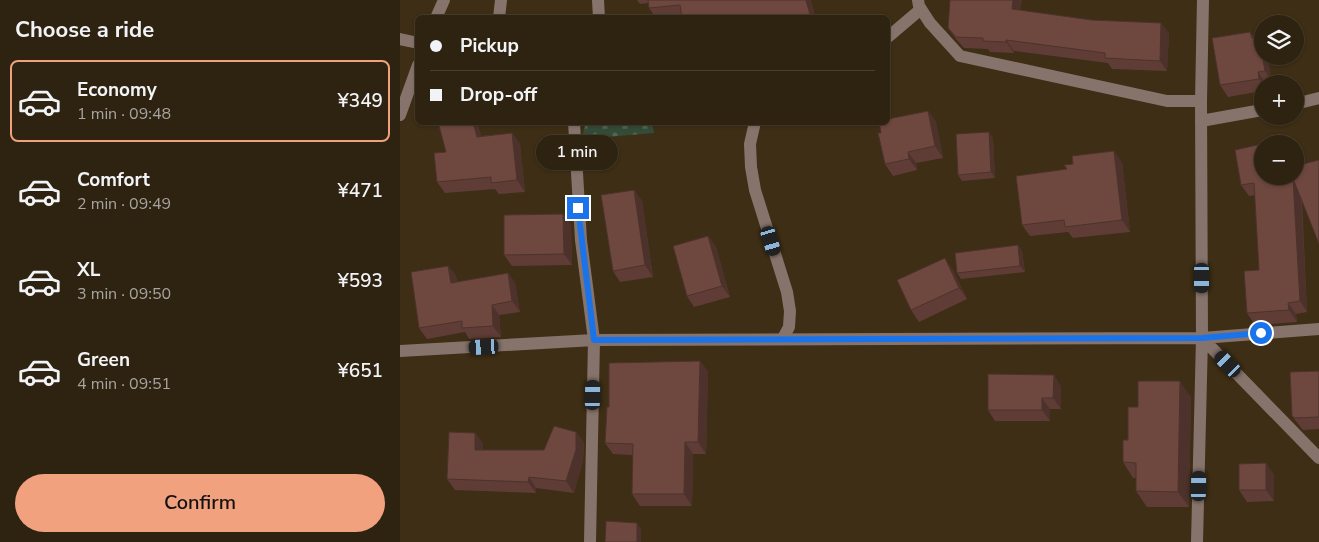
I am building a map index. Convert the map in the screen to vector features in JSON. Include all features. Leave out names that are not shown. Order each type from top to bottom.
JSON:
[{"type":"street","points":[[437,15],[444,0]]},
{"type":"street","points":[[499,15],[501,0]]},
{"type":"street","points":[[598,0],[599,15]]},
{"type":"street","points":[[1197,542],[1202,338],[1201,101],[1203,0]]},
{"type":"street","points":[[890,34],[920,5],[955,53],[960,56],[1167,101],[1201,101]]},
{"type":"street","points":[[400,39],[415,42]]},
{"type":"street","points":[[400,115],[415,73]]},
{"type":"street","points":[[1304,102],[1319,98]]},
{"type":"street","points":[[1201,121],[1254,111]]},
{"type":"street","points":[[574,125],[581,240],[594,340],[590,542]]},
{"type":"street","points":[[754,125],[750,144],[755,190],[787,292],[790,311],[789,327],[783,338]]},
{"type":"street","points":[[400,351],[594,340],[1202,338],[1319,329]]},
{"type":"street","points":[[1202,338],[1319,458]]},
{"type":"green space","points":[[585,125],[652,125],[654,133],[581,139]]},
{"type":"building","points":[[648,0],[806,0],[810,15],[682,15],[680,5],[649,8]]},
{"type":"building","points":[[950,0],[1013,0],[1012,9],[1092,20],[1161,23],[1160,61],[1105,58],[1105,53],[1006,40],[1006,42],[983,41],[983,38],[956,37],[948,28]]},
{"type":"building","points":[[1250,32],[1252,38],[1254,38],[1254,65],[1264,65],[1265,71],[1258,72],[1258,75],[1254,75],[1254,80],[1220,85],[1212,38]]},
{"type":"building","points":[[928,111],[935,146],[908,152],[909,159],[885,164],[878,133],[881,133],[880,125],[890,125],[890,119]]},
{"type":"building","points":[[439,125],[474,125],[477,137],[512,133],[517,180],[491,183],[491,177],[437,182],[434,153],[446,152]]},
{"type":"building","points":[[989,132],[991,172],[958,175],[956,134]]},
{"type":"building","points":[[1254,146],[1254,183],[1241,185],[1235,150]]},
{"type":"building","points":[[1114,151],[1122,220],[1065,227],[1064,220],[1022,225],[1016,176],[1067,169],[1064,165],[1073,164],[1072,156]]},
{"type":"building","points":[[1319,160],[1319,244],[1296,185],[1304,185],[1304,164]]},
{"type":"building","points":[[1254,185],[1293,185],[1300,301],[1288,303],[1289,310],[1247,313],[1244,271],[1259,270]]},
{"type":"building","points":[[634,190],[645,265],[613,271],[601,195]]},
{"type":"building","points":[[563,214],[564,254],[504,255],[504,215]]},
{"type":"building","points":[[708,236],[722,286],[687,296],[673,246]]},
{"type":"building","points":[[1018,245],[1020,266],[957,273],[955,253]]},
{"type":"building","points":[[945,258],[959,288],[911,310],[897,280]]},
{"type":"building","points":[[448,266],[451,283],[508,273],[512,301],[492,305],[493,326],[462,328],[462,321],[419,328],[411,272]]},
{"type":"building","points":[[700,361],[698,442],[685,442],[684,494],[632,494],[633,444],[605,443],[607,407],[609,407],[609,363]]},
{"type":"building","points":[[1319,371],[1319,417],[1295,418],[1292,416],[1290,372]]},
{"type":"building","points":[[988,374],[1054,375],[1053,398],[1042,398],[1042,410],[988,410]]},
{"type":"building","points":[[1138,381],[1180,381],[1178,492],[1136,491],[1136,463],[1123,462],[1123,440],[1128,440],[1128,407],[1138,407]]},
{"type":"building","points":[[554,426],[576,432],[576,450],[566,481],[529,477],[528,482],[447,479],[449,432],[475,433],[475,450],[544,450]]},
{"type":"building","points":[[1266,463],[1266,490],[1239,490],[1239,464]]},
{"type":"building","points":[[606,521],[637,523],[637,542],[605,542]]},
{"type":"route","points":[[578,208],[594,340],[1202,338],[1261,333]]}]
